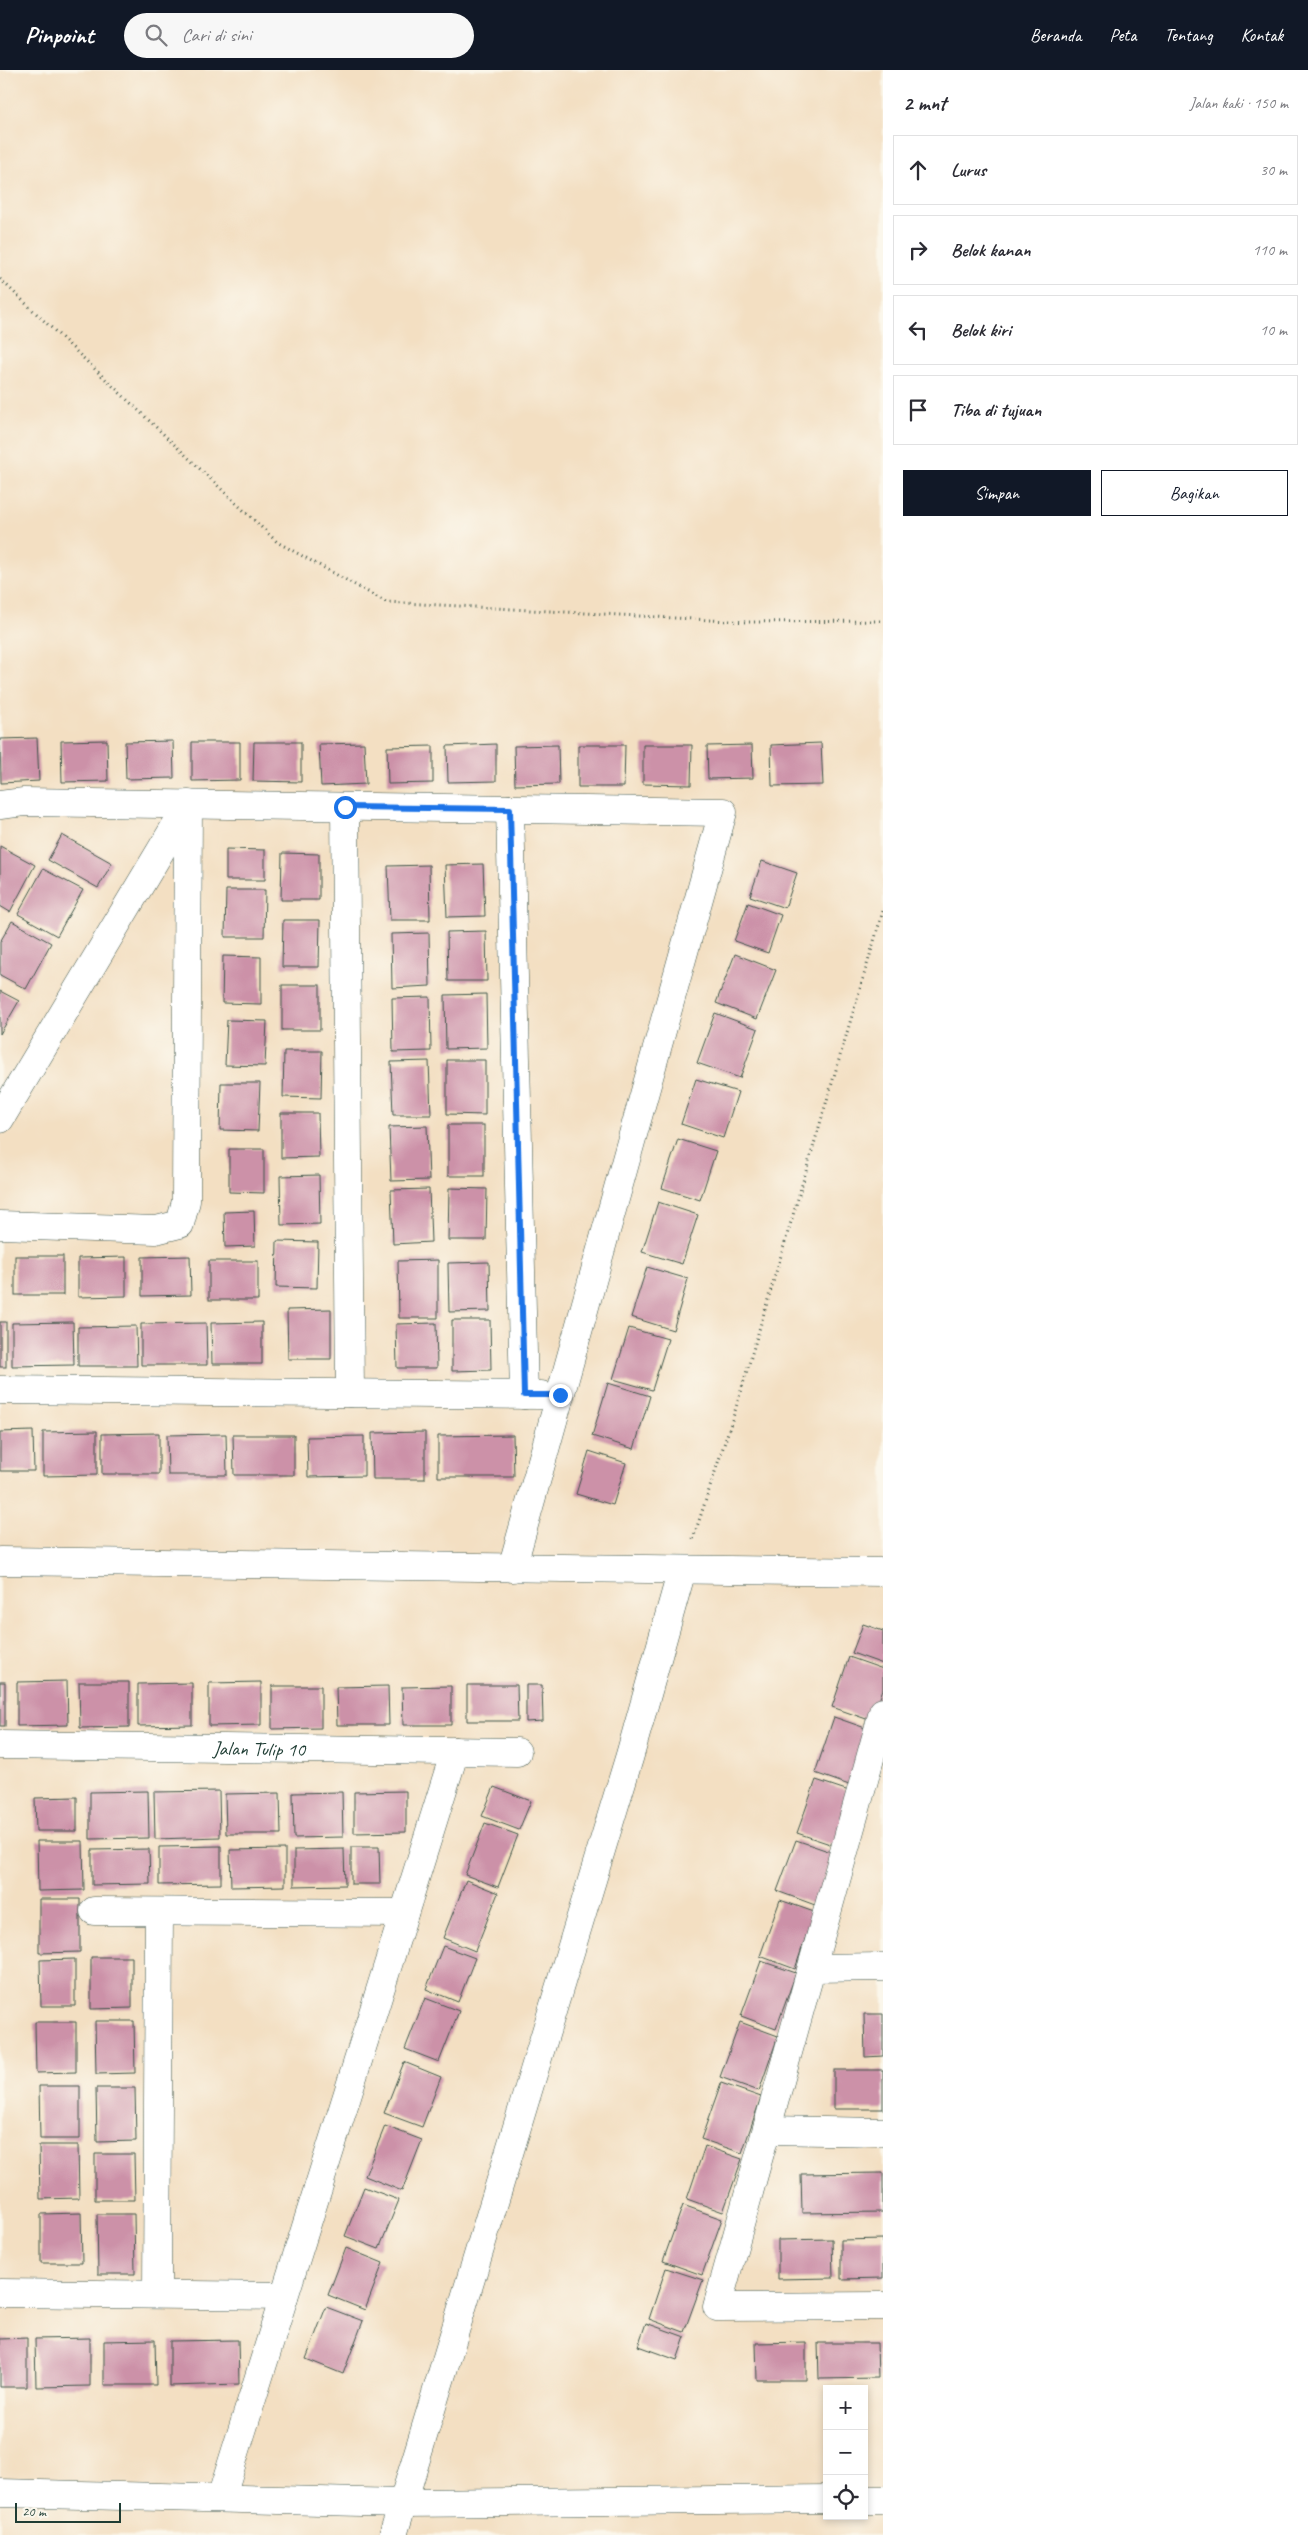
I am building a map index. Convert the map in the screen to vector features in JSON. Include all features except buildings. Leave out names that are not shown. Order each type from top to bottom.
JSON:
[{"type":"street","points":[[0,805],[24,802],[723,812],[512,1568]]},
{"type":"street","points":[[0,1119],[188,804]]},
{"type":"street","points":[[0,1225],[156,1230],[180,1224],[186,1201],[188,804]]},
{"type":"street","points":[[345,807],[350,1393]]},
{"type":"street","points":[[510,809],[524,1395]]},
{"type":"street","points":[[0,1390],[560,1395]]},
{"type":"street","points":[[0,1561],[883,1572]]},
{"type":"street","points":[[393,2535],[630,1754],[682,1570]]},
{"type":"street","points":[[883,1712],[879,1743],[812,1968],[717,2307],[883,2306]]},
{"type":"street","name":"Jalan Tulip 10","points":[[0,1745],[517,1752]]},
{"type":"street","points":[[221,2498],[455,1751]]},
{"type":"street","points":[[94,1911],[404,1913]]},
{"type":"street","points":[[156,2294],[159,1912]]},
{"type":"street","points":[[812,1968],[883,1967]]},
{"type":"street","points":[[767,2130],[883,2132]]},
{"type":"street","points":[[0,2293],[284,2296]]},
{"type":"street","points":[[0,2493],[402,2503],[823,2499]]},
{"type":"street","points":[[868,2500],[883,2500]]},
{"type":"path","points":[[0,279],[277,542],[386,602],[747,622],[883,621]]},
{"type":"path","points":[[682,1570],[737,1402],[883,911]]},
{"type":"route","points":[[345,807],[510,809],[524,1395],[560,1395]]}]
